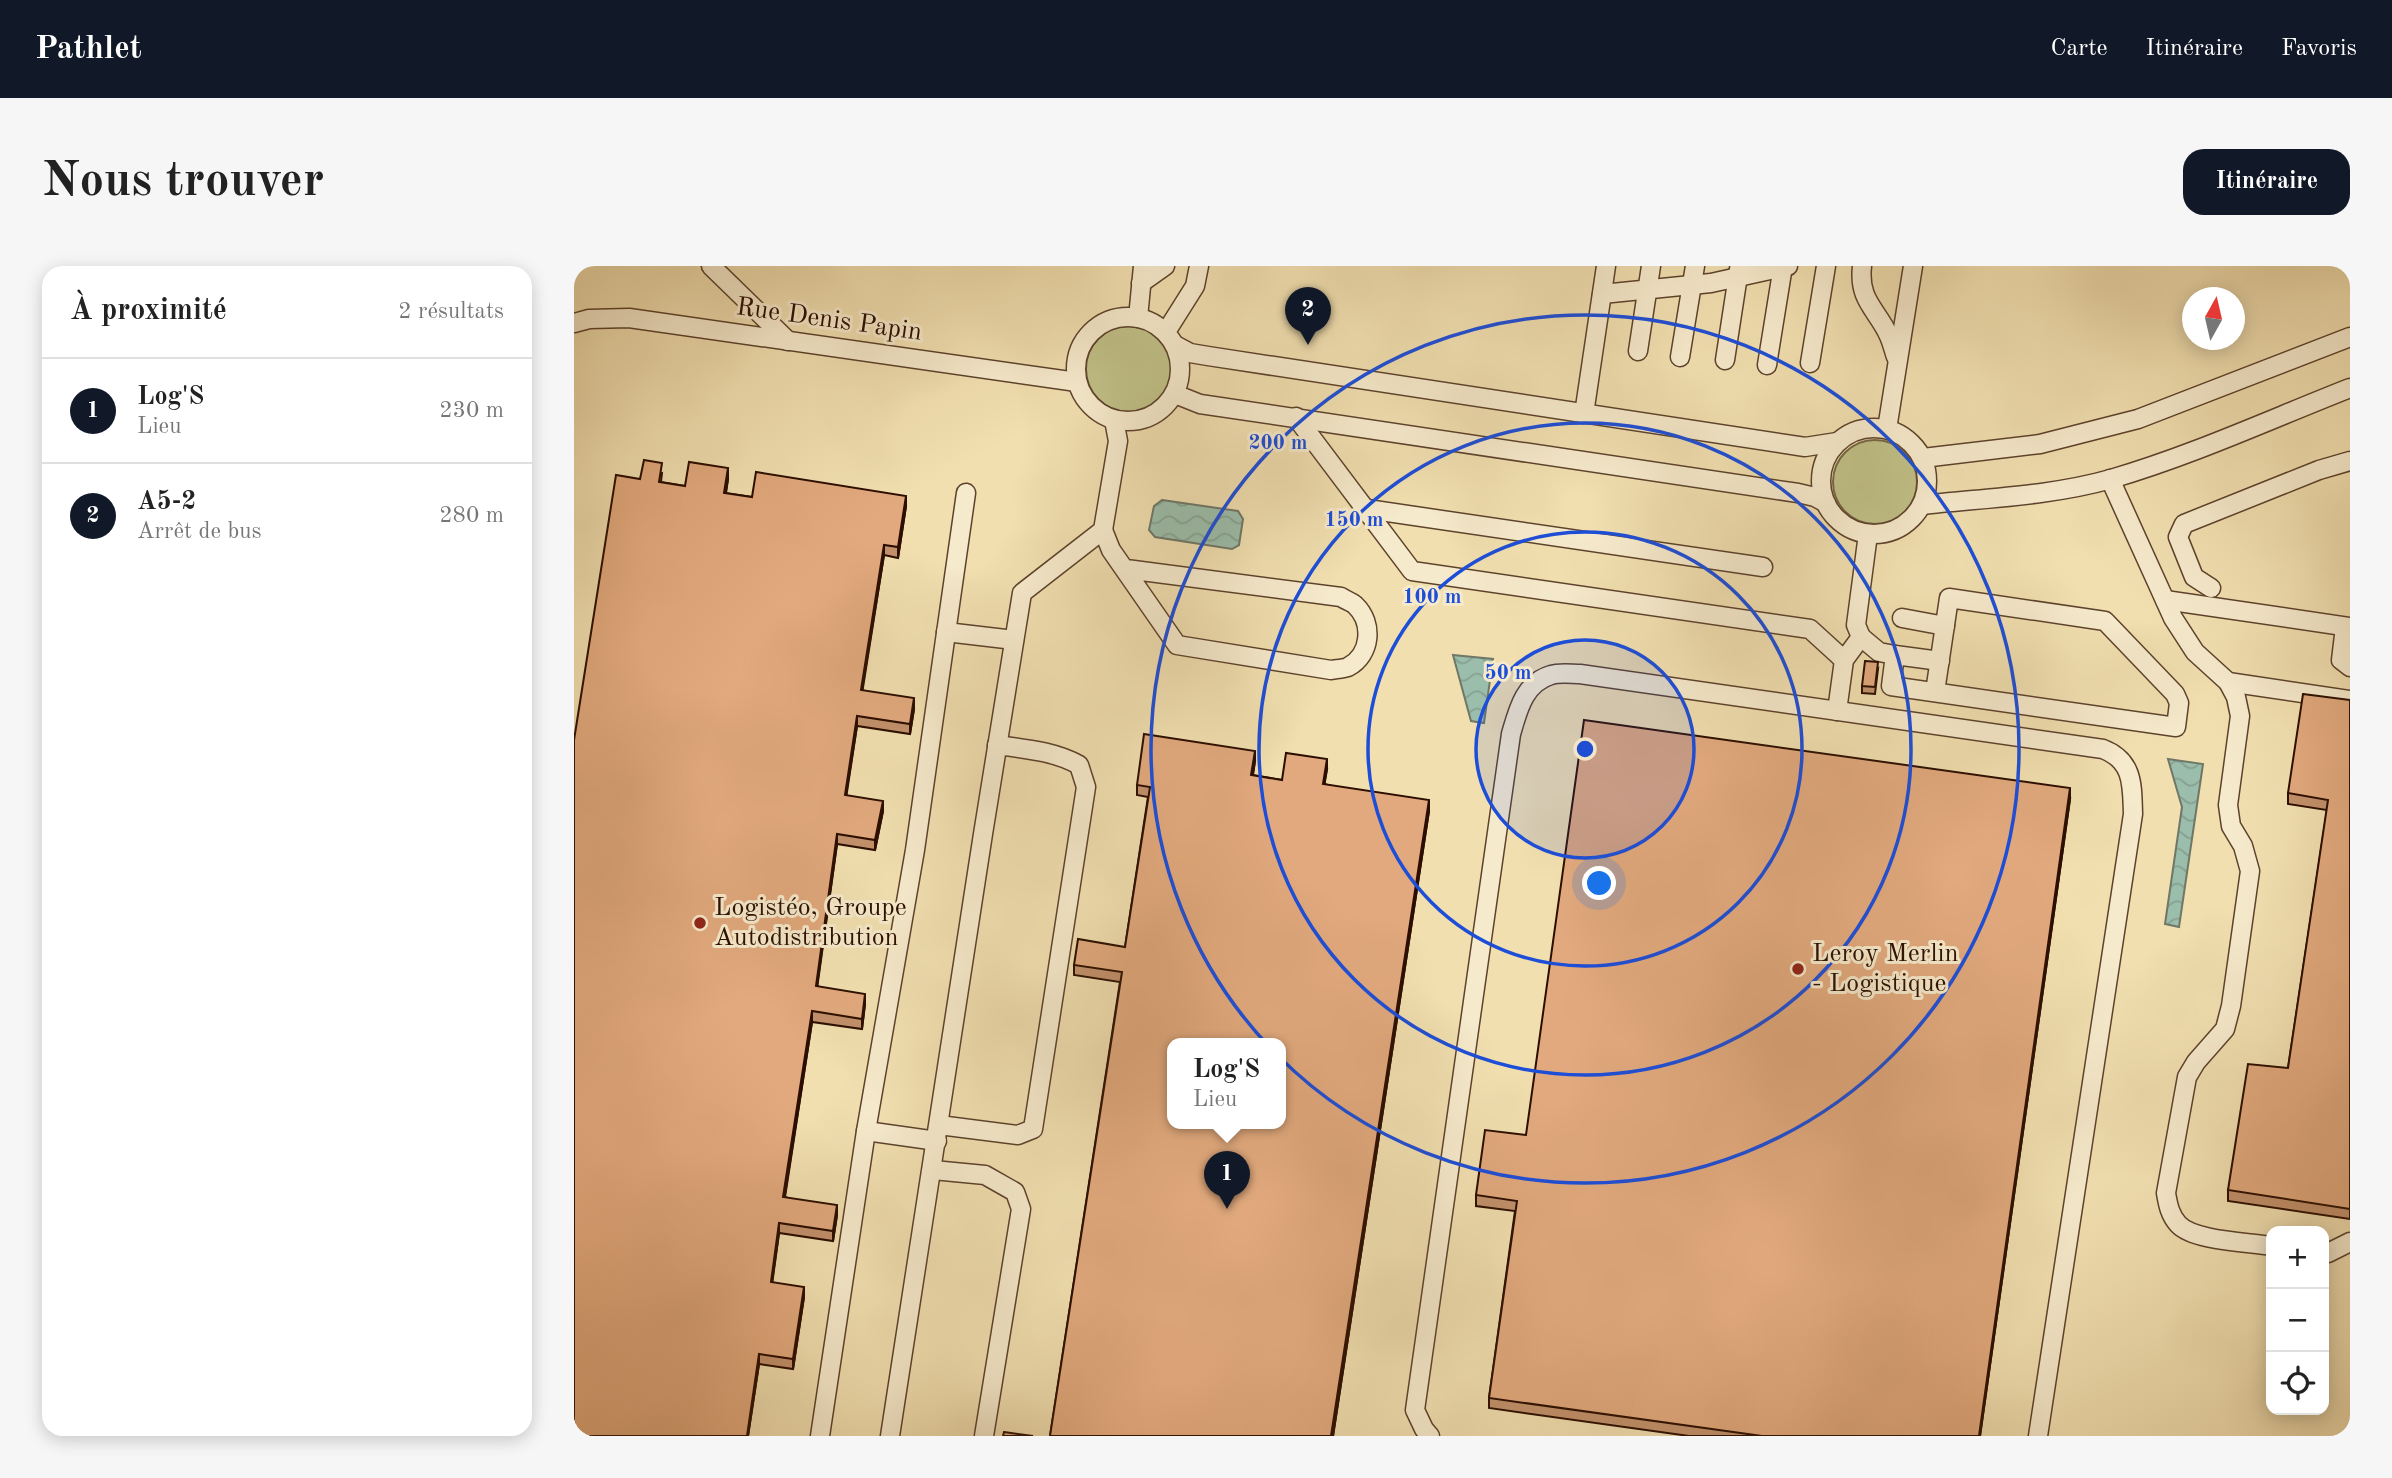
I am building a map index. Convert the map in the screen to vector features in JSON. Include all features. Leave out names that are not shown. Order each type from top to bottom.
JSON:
[{"type":"street","points":[[711,266],[788,341]]},
{"type":"street","points":[[1138,318],[1142,274],[1164,266]]},
{"type":"street","points":[[1199,266],[1195,286],[1171,339],[1180,361],[1180,378],[1175,394],[1164,408],[1149,417],[1132,421],[1114,419],[1098,411],[1085,398],[1077,382],[1076,364],[1080,347],[1090,333],[1104,323],[1121,317],[1138,318],[1153,323],[1171,339],[1190,353],[1805,447],[1837,442]]},
{"type":"street","points":[[1584,414],[1606,266]]},
{"type":"street","points":[[1638,351],[1651,266]]},
{"type":"street","points":[[1680,357],[1695,266]]},
{"type":"street","points":[[1602,294],[1692,285],[1739,272],[1785,266],[1767,365]]},
{"type":"street","points":[[1811,363],[1826,266]]},
{"type":"street","points":[[1862,266],[1860,281],[1870,307],[1889,336],[1898,364]]},
{"type":"street","points":[[1887,429],[1913,266]]},
{"type":"street","points":[[1725,360],[1739,272]]},
{"type":"street","name":"Rue Denis Papin","points":[[574,323],[589,319],[629,318],[1077,382]]},
{"type":"street","points":[[1923,458],[2040,444],[2138,419],[2350,337]]},
{"type":"street","points":[[1922,505],[2048,491],[2110,479],[2350,388]]},
{"type":"street","points":[[1175,394],[1200,404],[1798,494],[1815,497],[1826,503]]},
{"type":"street","points":[[1296,417],[1412,571],[1810,629],[1844,660]]},
{"type":"street","points":[[1114,419],[1118,441],[1102,530],[1111,550],[1177,645],[1331,670],[1347,667],[1361,655],[1369,638],[1365,620],[1355,605],[1341,597],[1126,569]]},
{"type":"street","points":[[1869,428],[1887,429],[1908,440],[1923,458],[1927,490],[1922,505],[1913,518],[1900,528],[1885,533],[1868,534],[1855,531],[1843,524],[1826,503],[1821,488],[1822,471],[1827,456],[1837,442],[1852,432],[1869,428]]},
{"type":"street","points":[[2211,588],[2194,577],[2178,537],[2184,524],[2319,470],[2350,461]]},
{"type":"street","points":[[2110,479],[2173,618],[2195,652],[2228,682],[2236,697],[2239,716],[2228,805],[2231,826],[2243,846],[2250,871],[2231,1006],[2225,1028],[2187,1077],[2166,1193],[2169,1209],[2179,1226],[2196,1235],[2266,1244]]},
{"type":"street","points":[[820,1436],[866,1131],[915,850],[966,493]]},
{"type":"street","points":[[1367,509],[1763,567]]},
{"type":"street","points":[[890,1436],[1022,593],[1102,530]]},
{"type":"street","points":[[1868,534],[1856,625],[1861,637],[1879,652],[1940,661]]},
{"type":"street","points":[[1895,655],[1891,686],[2176,727],[2179,703],[2175,694],[2105,621],[1949,598],[1936,692]]},
{"type":"street","points":[[2165,600],[2348,627],[2341,660],[2350,667]]},
{"type":"street","points":[[1902,618],[1945,626]]},
{"type":"street","points":[[946,632],[1014,640]]},
{"type":"street","points":[[1837,711],[1844,660],[1861,637]]},
{"type":"street","points":[[1430,1436],[1415,1410],[1511,734],[1520,704],[1532,686],[1552,674],[1580,674],[2103,749],[2117,755],[2124,763],[2132,785],[2133,814],[2038,1436]]},
{"type":"street","points":[[2228,682],[2350,700]]},
{"type":"street","points":[[866,1131],[1018,1135],[1034,1129],[1086,787],[1079,765],[1068,759],[1039,751],[997,745]]},
{"type":"street","points":[[933,1170],[985,1175],[1015,1192],[1021,1209],[984,1436]]},
{"type":"street","points":[[2329,1253],[2350,1242]]},
{"type":"green space","points":[[1129,326],[1153,333],[1165,345],[1172,369],[1165,393],[1153,405],[1129,412],[1105,405],[1093,393],[1086,369],[1093,345],[1105,333]]},
{"type":"green space","points":[[1867,440],[1883,440],[1899,447],[1910,458],[1917,474],[1914,498],[1905,512],[1883,524],[1867,524],[1851,517],[1840,506],[1833,490],[1833,474],[1840,458],[1851,447]]},
{"type":"water","points":[[1162,500],[1238,511],[1243,519],[1239,545],[1232,549],[1155,537],[1149,530],[1154,506]]},
{"type":"water","points":[[1453,655],[1493,659],[1484,723],[1471,721]]},
{"type":"water","points":[[2168,759],[2203,764],[2179,927],[2165,924],[2182,807]]},
{"type":"building","name":"Logistéo, Groupe Autodistribution","points":[[644,460],[662,463],[659,482],[685,486],[689,462],[728,468],[724,493],[752,497],[756,472],[906,496],[898,547],[884,545],[861,690],[914,698],[910,724],[857,716],[845,795],[883,801],[875,840],[837,834],[816,986],[865,994],[862,1019],[812,1011],[783,1197],[837,1205],[833,1231],[779,1223],[771,1282],[804,1287],[793,1359],[759,1354],[747,1436],[574,1436],[574,740],[616,475],[640,479]]},
{"type":"building","points":[[1865,661],[1878,662],[1875,687],[1862,686]]},
{"type":"building","points":[[2303,694],[2350,700],[2350,1209],[2228,1190],[2248,1064],[2288,1068],[2328,800],[2288,793]]},
{"type":"building","name":"Leroy Merlin - Logistique","points":[[1584,720],[2070,788],[1979,1436],[1762,1436],[1489,1398],[1517,1201],[1476,1195],[1485,1130],[1526,1135]]},
{"type":"building","points":[[1144,734],[1255,751],[1251,775],[1282,780],[1286,753],[1327,759],[1323,784],[1429,800],[1331,1436],[1050,1436],[1122,972],[1074,965],[1078,939],[1125,947],[1150,787],[1137,785]]},
{"type":"building","points":[[1004,1432],[1033,1436],[1003,1436]]},
{"type":"place","name":"A5-2","points":[[1308,345]]},
{"type":"place","name":"Logistéo, Groupe Autodistribution","points":[[700,923]]},
{"type":"place","name":"Leroy Merlin - Logistique","points":[[1798,969]]},
{"type":"place","name":"Log'S","points":[[1227,1209]]}]
